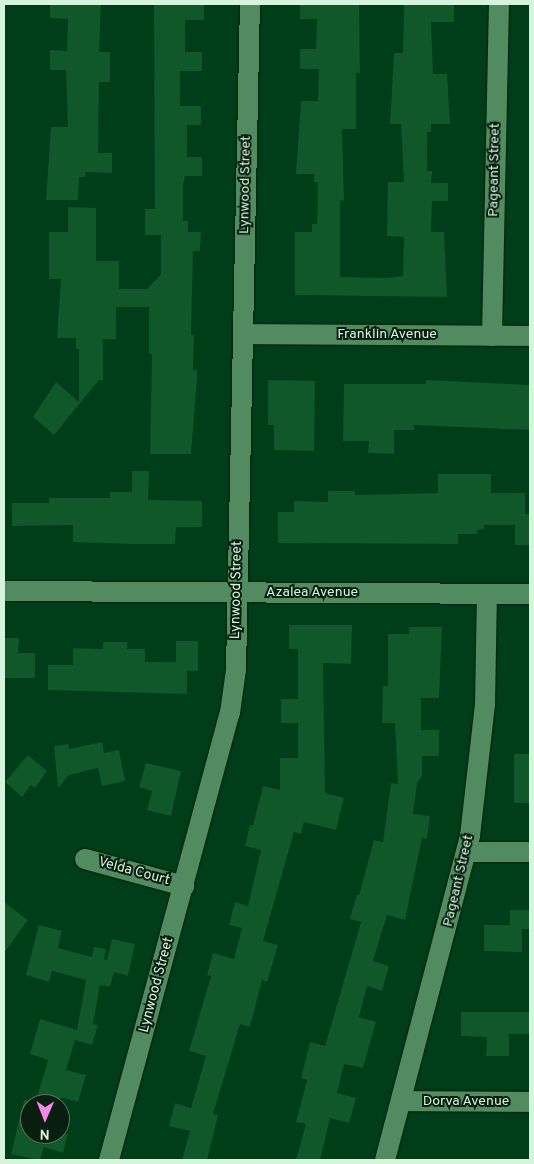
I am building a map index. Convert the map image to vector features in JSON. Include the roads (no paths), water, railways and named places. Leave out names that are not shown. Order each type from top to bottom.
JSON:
[{"type":"street","name":"Lynwood Street","points":[[110,1160],[230,713],[236,670],[250,4]]},
{"type":"street","name":"Pageant Street","points":[[492,336],[499,4]]},
{"type":"street","name":"Franklin Avenue","points":[[243,334],[530,336]]},
{"type":"street","name":"Azalea Avenue","points":[[4,591],[530,594]]},
{"type":"street","name":"Pageant Street","points":[[385,1160],[467,852],[480,774],[487,594]]},
{"type":"street","points":[[467,852],[530,852]]},
{"type":"street","name":"Velda Court","points":[[85,859],[184,886]]},
{"type":"street","name":"Dorva Avenue","points":[[401,1101],[530,1102]]}]
